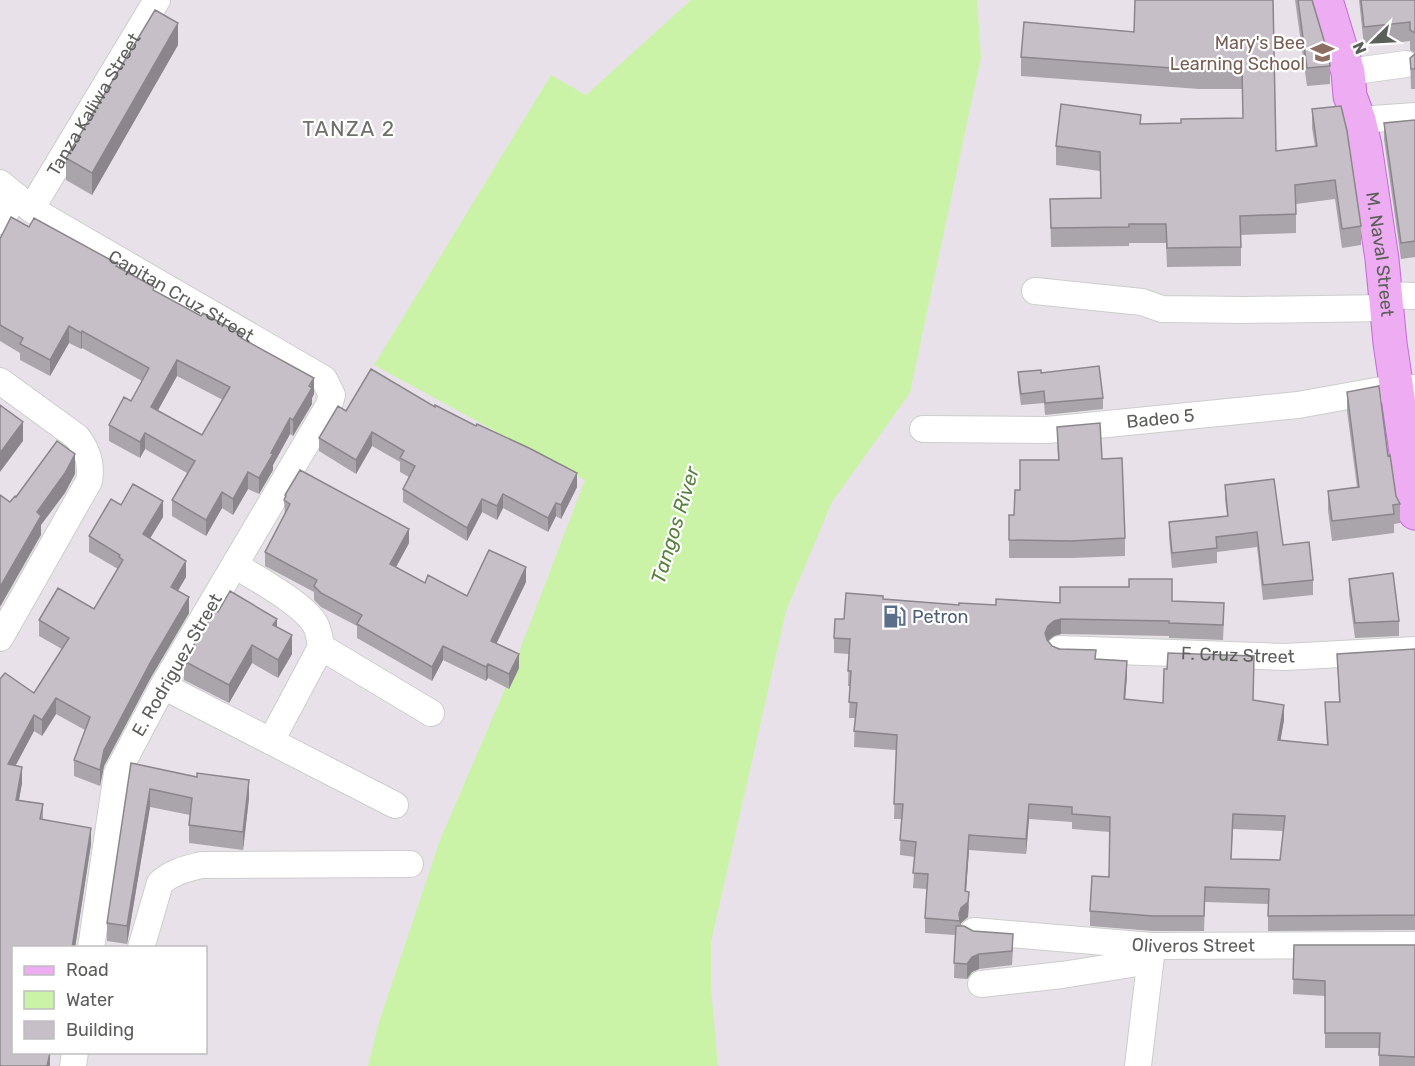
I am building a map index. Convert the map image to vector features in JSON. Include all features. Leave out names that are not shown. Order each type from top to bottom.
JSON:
[{"type":"main road","name":"M. Naval Street","points":[[1326,0],[1348,72],[1350,96],[1359,120],[1382,259],[1396,300],[1390,343],[1406,387],[1415,513]]},
{"type":"street","name":"Tanza Kaliwa Street","points":[[0,221],[15,196],[157,0]]},
{"type":"street","points":[[1348,72],[1406,63]]},
{"type":"street","points":[[1359,120],[1415,116]]},
{"type":"street","name":"Capitan Cruz Street","points":[[15,196],[324,379],[332,395],[329,405]]},
{"type":"street","points":[[1035,291],[1142,302],[1162,309],[1245,310],[1396,300]]},
{"type":"street","points":[[0,381],[77,437],[84,445],[91,468],[89,481],[3,625]]},
{"type":"street","name":"Badeo 5","points":[[923,429],[1047,430],[1298,405],[1406,387]]},
{"type":"street","name":"E. Rodriguez Street","points":[[91,946],[117,773],[163,686],[329,405]]},
{"type":"street","points":[[235,565],[298,607],[308,616],[320,635],[321,647],[271,741]]},
{"type":"street","points":[[321,647],[431,713]]},
{"type":"street","name":"F. Cruz Street","points":[[1060,649],[1285,657],[1415,650]]},
{"type":"street","points":[[163,686],[395,805]]},
{"type":"street","points":[[142,946],[160,883],[168,875],[179,871],[201,865],[410,864]]},
{"type":"street","name":"Oliveros Street","points":[[974,931],[1151,954],[1415,945]]},
{"type":"street","points":[[981,984],[1062,975],[1151,954],[1138,1066]]},
{"type":"water","name":"Tangos River","points":[[691,0],[977,0],[981,57],[910,393],[832,502],[786,611],[711,942],[711,989],[718,1066],[368,1066],[379,1022],[440,840],[502,696],[585,480],[374,365],[551,75],[586,95]]},
{"type":"building","points":[[1135,0],[1273,0],[1276,151],[1317,146],[1312,109],[1341,106],[1347,131],[1361,226],[1342,229],[1335,180],[1295,185],[1296,214],[1240,216],[1241,247],[1167,248],[1166,224],[1051,228],[1050,199],[1101,198],[1100,152],[1056,146],[1061,104],[1141,115],[1140,124],[1181,123],[1181,119],[1243,118],[1242,70],[1199,70],[1021,57],[1024,22],[1134,32]]},
{"type":"building","points":[[1298,0],[1312,0],[1330,66],[1307,68]]},
{"type":"building","points":[[1361,0],[1415,0],[1415,33],[1410,30],[1410,22],[1364,27]]},
{"type":"building","points":[[155,10],[178,23],[92,173],[66,158]]},
{"type":"building","points":[[1415,54],[1415,69],[1411,69],[1410,58]]},
{"type":"building","points":[[1415,120],[1415,241],[1401,243],[1384,123]]},
{"type":"building","points":[[11,217],[29,227],[34,218],[118,264],[116,266],[154,287],[153,290],[201,316],[203,313],[243,335],[241,338],[314,378],[309,386],[312,388],[293,420],[290,418],[259,478],[248,472],[233,499],[222,492],[206,520],[172,500],[195,461],[145,433],[140,442],[109,425],[124,397],[131,401],[149,368],[69,326],[50,360],[20,344],[23,338],[0,325],[0,239]],"holes":[[[177,360],[230,387],[202,435],[151,407]]]},
{"type":"building","points":[[1099,366],[1103,398],[1045,403],[1044,391],[1021,394],[1018,372],[1041,370],[1041,373]]},
{"type":"building","points":[[371,369],[435,407],[435,405],[476,426],[477,424],[529,448],[577,473],[561,505],[556,503],[548,518],[503,494],[497,506],[482,499],[467,528],[403,489],[415,466],[400,458],[404,451],[372,432],[356,460],[319,438],[338,406],[346,411]]},
{"type":"building","points":[[1379,386],[1388,456],[1390,455],[1396,496],[1400,504],[1393,505],[1394,514],[1332,521],[1328,491],[1359,487],[1347,392]]},
{"type":"building","points":[[0,405],[23,422],[0,453]]},
{"type":"building","points":[[1100,423],[1102,459],[1122,458],[1125,538],[1071,541],[1009,540],[1009,515],[1014,515],[1015,490],[1020,490],[1020,460],[1059,460],[1057,427]]},
{"type":"building","points":[[57,441],[75,454],[65,473],[37,512],[41,516],[0,587],[0,495],[10,502],[16,497]]},
{"type":"building","points":[[300,470],[409,529],[390,564],[425,583],[428,575],[467,596],[489,550],[526,567],[491,641],[519,654],[509,674],[488,664],[486,667],[443,646],[432,667],[357,624],[362,615],[321,593],[314,586],[317,580],[265,552],[290,504],[284,500],[285,495]]},
{"type":"building","points":[[1274,479],[1283,545],[1309,542],[1313,580],[1263,585],[1257,532],[1216,537],[1217,548],[1172,553],[1169,522],[1228,516],[1225,485]]},
{"type":"building","points":[[133,484],[163,501],[143,534],[186,561],[171,587],[189,597],[150,663],[104,750],[100,770],[74,760],[90,717],[56,698],[42,720],[34,715],[8,764],[22,767],[16,800],[43,804],[40,819],[91,828],[72,946],[12,946],[12,1054],[50,1054],[47,1066],[0,1066],[0,679],[5,673],[34,693],[69,638],[39,620],[58,588],[94,609],[123,560],[119,557],[120,555],[89,536],[111,499],[121,505]]},
{"type":"building","points":[[1393,573],[1399,621],[1355,623],[1349,579]]},
{"type":"building","points":[[1129,579],[1172,579],[1172,601],[1224,603],[1223,625],[1169,623],[1169,621],[1061,619],[1048,626],[1045,633],[1047,640],[1059,649],[1096,650],[1095,659],[1127,661],[1124,699],[1163,703],[1164,669],[1167,669],[1168,653],[1254,656],[1253,700],[1284,705],[1278,740],[1328,745],[1325,702],[1340,702],[1337,654],[1415,649],[1415,915],[1268,916],[1269,889],[1205,887],[1204,916],[1153,916],[1090,911],[1092,876],[1109,877],[1110,817],[1072,814],[1072,807],[1029,804],[1026,839],[969,835],[965,891],[969,892],[968,902],[961,908],[960,921],[925,918],[928,874],[913,873],[916,842],[900,840],[903,804],[894,804],[897,735],[854,731],[857,703],[849,702],[850,639],[834,638],[835,619],[844,619],[846,593],[883,596],[883,599],[959,605],[959,603],[996,605],[996,599],[1060,603],[1060,587],[1129,587]],"holes":[[[1233,814],[1285,816],[1280,860],[1231,859]]]},
{"type":"building","points":[[230,591],[277,619],[273,625],[292,635],[278,660],[252,645],[229,685],[184,661],[215,610],[218,612]]},
{"type":"building","points":[[131,763],[197,777],[197,773],[249,780],[243,832],[189,825],[192,798],[150,789],[127,926],[107,923]]},
{"type":"building","points":[[956,926],[964,926],[973,931],[1013,934],[1012,951],[979,954],[972,957],[967,964],[954,963]]},
{"type":"building","points":[[1294,945],[1415,945],[1415,1057],[1379,1055],[1380,1033],[1325,1033],[1325,981],[1293,979]]},
{"type":"place","name":"Mary's Bee Learning School","points":[[1323,53]]},
{"type":"place","name":"Petron","points":[[894,617]]},
{"type":"district","name":"TANZA 2","points":[[349,128]]}]
